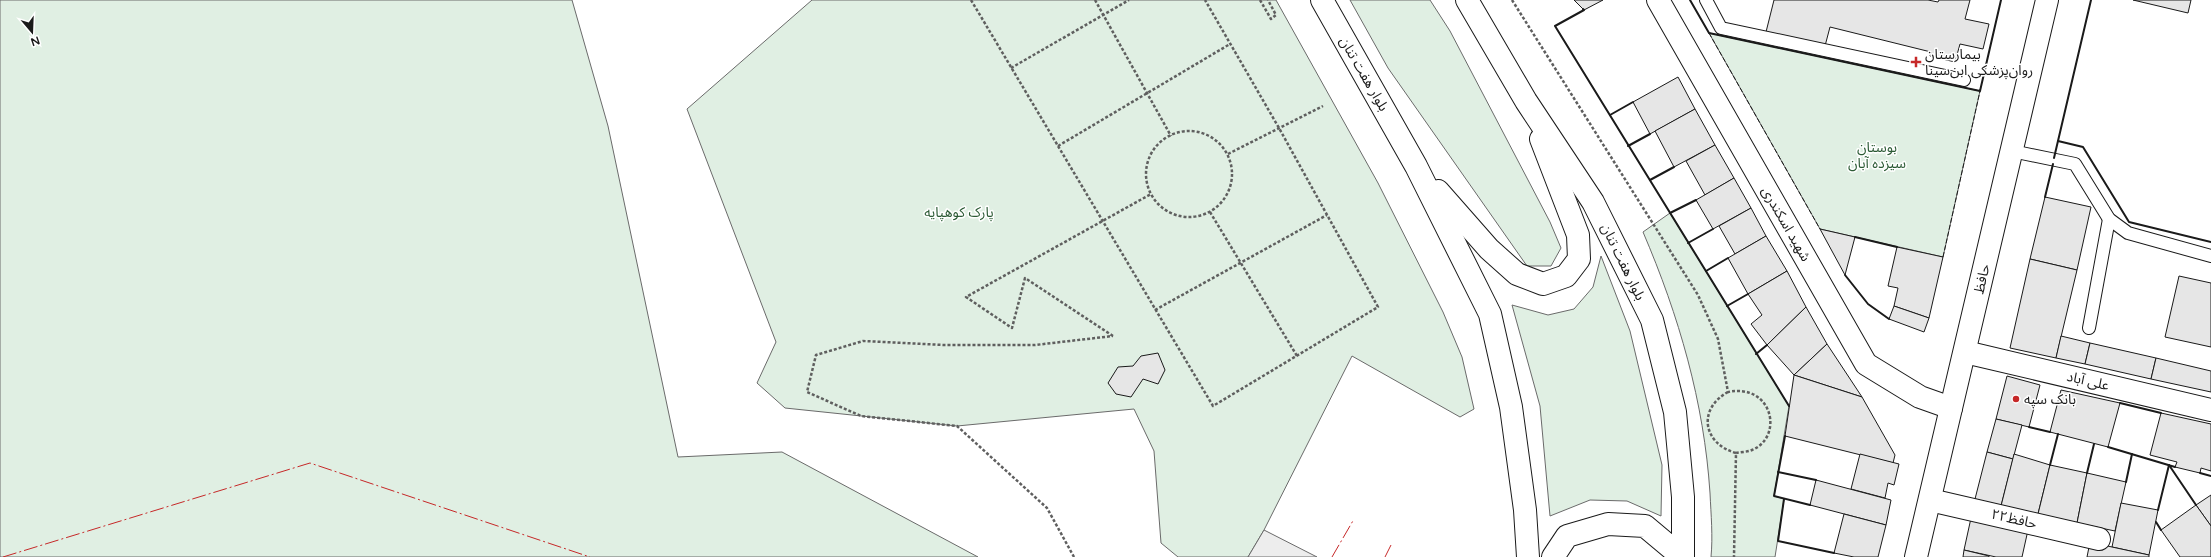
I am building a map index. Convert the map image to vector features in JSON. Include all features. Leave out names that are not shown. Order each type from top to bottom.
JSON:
[{"type":"main road","name":"بلوار هفت تنان","points":[[1322,0],[1416,166],[1490,314],[1511,407],[1525,510],[1528,557]]},
{"type":"main road","name":"بلوار هفت تنان","points":[[1467,0],[1526,101],[1593,202],[1652,320],[1675,412],[1683,497],[1683,557]]},
{"type":"main road","name":"شهید اسکندری","points":[[1658,0],[1866,364],[1920,397],[1951,408]]},
{"type":"main road","name":"حافظ","points":[[1916,557],[2047,0]]},
{"type":"main road","points":[[1416,166],[1489,249],[1517,274],[1543,284],[1566,276],[1579,259],[1578,235],[1526,101]]},
{"type":"main road","name":"علی آباد","points":[[1965,352],[2211,410]]},
{"type":"main road","name":"حافظ۲۲","points":[[1930,500],[2099,538]]},
{"type":"main road","points":[[1553,557],[1567,536],[1608,524],[1645,526],[1676,552],[1677,557]]},
{"type":"lane","points":[[1706,0],[1721,28],[1964,80]]},
{"type":"lane","points":[[2012,151],[2075,164],[2109,219],[2128,233],[2211,256]]},
{"type":"lane","points":[[2089,328],[2109,219]]},
{"type":"path","points":[[971,0],[1213,406],[1378,307],[1279,128],[1205,0]]},
{"type":"path","points":[[1095,0],[1170,136]]},
{"type":"path","points":[[1011,68],[1129,0]]},
{"type":"path","points":[[1260,0],[1270,19],[1276,15],[1268,0]]},
{"type":"path","points":[[1512,0],[1698,295],[1718,339],[1728,392]]},
{"type":"path","points":[[1058,146],[1230,44]]},
{"type":"path","points":[[1228,154],[1323,106]]},
{"type":"path","points":[[1191,131],[1206,134],[1218,142],[1228,154],[1232,166],[1232,180],[1228,193],[1220,204],[1210,212],[1197,216],[1184,217],[1171,213],[1160,206],[1151,194],[1146,179],[1147,164],[1153,150],[1163,140],[1170,136],[1191,131]]},
{"type":"path","points":[[1074,557],[1047,508],[958,426],[861,416],[807,392],[816,355],[863,341],[945,345],[1036,345],[1113,336],[1025,278],[1012,328],[966,297],[1151,194]]},
{"type":"path","points":[[1210,212],[1297,356]]},
{"type":"path","points":[[1156,310],[1327,215]]},
{"type":"path","points":[[1739,390],[1750,391],[1762,399],[1769,411],[1771,425],[1764,440],[1752,450],[1736,453],[1724,450],[1713,439],[1707,422],[1710,408],[1717,398],[1728,392],[1739,390]]},
{"type":"path","points":[[1734,557],[1736,453]]},
{"type":"green space","points":[[0,0],[572,0],[608,126],[678,457],[782,452],[978,557],[0,557]]},
{"type":"green space","name":"پارک کوهپایه","points":[[812,0],[1276,0],[1378,183],[1443,312],[1462,357],[1474,409],[1460,417],[1352,356],[1264,530],[1248,557],[1178,557],[1161,543],[1154,451],[1134,409],[957,426],[785,408],[757,383],[776,342],[687,109]]},
{"type":"green space","points":[[1350,0],[1430,0],[1450,31],[1550,222],[1561,248],[1551,266],[1527,266],[1388,68]]},
{"type":"green space","name":"بوستان سیزده آبان","points":[[1709,33],[1980,91],[1943,257],[1820,229]]},
{"type":"green space","points":[[1670,213],[1789,406],[1774,496],[1784,499],[1775,557],[1711,557],[1712,525],[1707,459],[1696,393],[1688,360],[1668,295],[1643,232]]},
{"type":"green space","points":[[1601,256],[1630,331],[1662,465],[1661,516],[1627,501],[1590,500],[1550,516],[1540,406],[1512,305],[1548,315],[1574,309],[1593,287]]},
{"type":"shaded area","points":[[1264,530],[1317,557],[1248,557]]},
{"type":"building","points":[[1574,0],[1603,0],[1584,10]]},
{"type":"building","points":[[1774,0],[1928,0],[1938,2],[1939,0],[1970,0],[1965,19],[1989,24],[1983,49],[1960,44],[1955,62],[1930,56],[1931,52],[1830,27],[1825,46],[1766,32]]},
{"type":"building","points":[[2133,0],[2191,0],[2188,13]]},
{"type":"building","points":[[1678,77],[1695,109],[1650,134],[1633,102]]},
{"type":"building","points":[[1695,109],[1715,145],[1674,167],[1655,131]]},
{"type":"building","points":[[1715,145],[1734,178],[1705,195],[1686,161]]},
{"type":"building","points":[[1734,178],[1751,208],[1713,229],[1696,200]]},
{"type":"building","points":[[2045,197],[2091,207],[2077,270],[2030,259]]},
{"type":"building","points":[[1751,208],[1766,236],[1735,254],[1719,226]]},
{"type":"building","points":[[1820,229],[1855,237],[1845,275]]},
{"type":"building","points":[[1766,236],[1787,271],[1748,294],[1728,258]]},
{"type":"building","points":[[1897,247],[1943,257],[1929,318],[1894,306],[1898,288],[1888,286]]},
{"type":"building","points":[[2030,259],[2077,270],[2056,358],[2010,348]]},
{"type":"building","points":[[1787,271],[1806,307],[1767,345],[1751,324],[1762,315],[1748,294]]},
{"type":"building","points":[[2179,276],[2211,283],[2211,347],[2165,337]]},
{"type":"building","points":[[1894,306],[1929,318],[1924,332],[1889,319]]},
{"type":"building","points":[[1806,307],[1827,344],[1794,375],[1767,345]]},
{"type":"building","points":[[2061,336],[2090,343],[2085,364],[2056,358]]},
{"type":"building","points":[[2090,343],[2156,358],[2151,379],[2085,364]]},
{"type":"building","points":[[1827,344],[1862,397],[1794,375]]},
{"type":"building","points":[[1158,353],[1165,370],[1158,384],[1143,379],[1131,397],[1116,394],[1108,383],[1118,367],[1133,366],[1141,356]]},
{"type":"building","points":[[2156,358],[2211,371],[2211,392],[2151,379]]},
{"type":"building","points":[[1794,375],[1862,397],[1895,455],[1893,463],[1785,436]]},
{"type":"building","points":[[2007,376],[2040,385],[2029,427],[1996,419]]},
{"type":"building","points":[[2061,390],[2120,403],[2108,447],[2050,432]]},
{"type":"building","points":[[2161,413],[2211,424],[2211,471],[2201,468],[2200,473],[2175,467],[2177,462],[2150,455]]},
{"type":"building","points":[[1996,419],[2022,425],[2013,459],[1987,452]]},
{"type":"building","points":[[1987,452],[2013,459],[2001,506],[1975,499]]},
{"type":"building","points":[[1860,454],[1899,464],[1894,485],[1888,483],[1885,498],[1851,489]]},
{"type":"building","points":[[2014,454],[2050,465],[2038,514],[2001,506]]},
{"type":"building","points":[[2050,465],[2087,473],[2077,523],[2038,514]]},
{"type":"building","points":[[2087,473],[2126,482],[2115,531],[2077,523]]},
{"type":"building","points":[[1816,480],[1891,500],[1886,525],[1810,505]]},
{"type":"building","points":[[2211,495],[2211,526],[2196,505]]},
{"type":"building","points":[[2121,503],[2158,510],[2149,555],[2112,547]]},
{"type":"building","points":[[2196,505],[2211,526],[2211,557],[2180,557],[2161,530]]},
{"type":"building","points":[[1844,514],[1886,525],[1878,557],[1854,557],[1834,553]]},
{"type":"building","points":[[1971,518],[2028,530],[2022,557],[1996,557],[1964,550]]},
{"type":"building","points":[[2090,542],[2149,555],[2149,557],[2087,557]]},
{"type":"building","points":[[1964,550],[1989,556],[1989,557],[1963,557]]},
{"type":"fence","points":[[1709,33],[1820,229]]},
{"type":"fence","points":[[1943,257],[1980,91]]},
{"type":"wall","points":[[1690,0],[1709,33],[1980,91],[2001,0]]},
{"type":"wall","points":[[2054,158],[2091,0]]},
{"type":"wall","points":[[1583,9],[1584,10],[1555,26],[1789,406]]},
{"type":"wall","points":[[1610,115],[1633,102]]},
{"type":"wall","points":[[1628,146],[1650,134]]},
{"type":"wall","points":[[2058,141],[2083,147],[2129,222],[2211,242]]},
{"type":"wall","points":[[2045,197],[2053,164]]},
{"type":"wall","points":[[1650,180],[1674,167]]},
{"type":"wall","points":[[1670,213],[1696,200]]},
{"type":"wall","points":[[1688,243],[1713,229]]},
{"type":"wall","points":[[1855,237],[1897,247]]},
{"type":"wall","points":[[1706,271],[1728,258]]},
{"type":"wall","points":[[1845,275],[1868,304],[1889,319]]},
{"type":"wall","points":[[1727,306],[1748,294]]},
{"type":"wall","points":[[1756,354],[1767,345]]},
{"type":"wall","points":[[2120,403],[2161,413]]},
{"type":"wall","points":[[2029,427],[2050,432]]},
{"type":"wall","points":[[2050,465],[2058,434]]},
{"type":"wall","points":[[1785,436],[1774,496],[1810,505]]},
{"type":"wall","points":[[2087,473],[2094,444]]},
{"type":"wall","points":[[2108,447],[2175,467]]},
{"type":"wall","points":[[2126,482],[2132,454]]},
{"type":"wall","points":[[2169,465],[2196,505]]},
{"type":"wall","points":[[2158,510],[2169,465]]},
{"type":"wall","points":[[1778,472],[1816,480]]},
{"type":"wall","points":[[2200,473],[2211,476]]},
{"type":"wall","points":[[1784,499],[1778,541],[1834,553]]},
{"type":"wall","points":[[2156,522],[2161,530]]},
{"type":"power","points":[[3,557],[310,463],[590,557]]},
{"type":"power","points":[[1332,557],[1354,519]]},
{"type":"power","points":[[1385,557],[1391,545]]},
{"type":"place","name":"بیمارستان روان‌پزشکی ابن‌سینا","points":[[1916,62]]},
{"type":"place","name":"بانک سپه","points":[[2016,399]]}]
